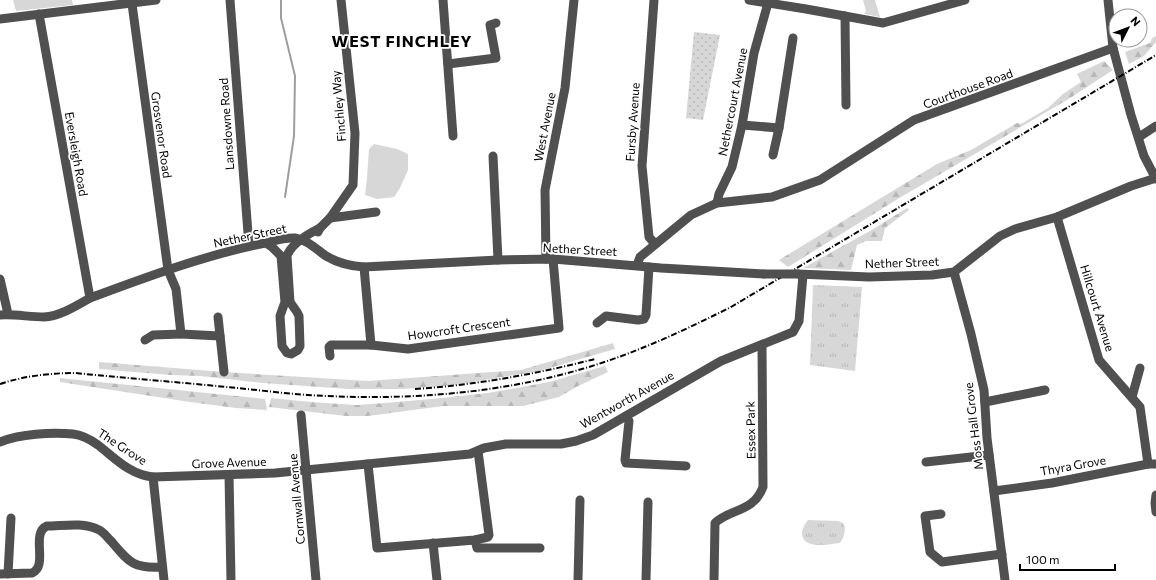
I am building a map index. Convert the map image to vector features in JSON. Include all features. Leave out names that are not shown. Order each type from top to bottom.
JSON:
[{"type":"street","points":[[0,18],[39,14],[112,3],[132,4],[156,0]]},
{"type":"street","name":"Lansdowne Road","points":[[230,0],[249,246]]},
{"type":"street","name":"Finchley Way","points":[[311,244],[320,228],[330,218],[353,185],[355,133],[341,0]]},
{"type":"street","points":[[443,0],[454,136]]},
{"type":"street","name":"West Avenue","points":[[550,259],[545,190],[565,88],[574,0]]},
{"type":"street","name":"Fursby Avenue","points":[[654,0],[642,166],[649,237],[655,244]]},
{"type":"street","points":[[749,0],[883,23],[965,0]]},
{"type":"street","name":"Nethercourt Avenue","points":[[717,203],[719,194],[732,166],[742,125],[754,53],[768,3]]},
{"type":"street","name":"Grosvenor Road","points":[[132,4],[169,275],[176,289],[181,334]]},
{"type":"street","name":"Eversleigh Road","points":[[39,14],[90,298]]},
{"type":"street","points":[[845,16],[846,105]]},
{"type":"street","points":[[448,64],[496,58],[490,24],[496,23]]},
{"type":"street","points":[[773,155],[780,128],[793,38]]},
{"type":"street","points":[[1113,48],[1144,156],[1156,179]]},
{"type":"street","name":"Courthouse Road","points":[[637,265],[640,257],[691,215],[717,203],[772,197],[820,180],[914,120],[1113,48]]},
{"type":"street","points":[[742,125],[780,128]]},
{"type":"street","points":[[1139,137],[1156,126]]},
{"type":"street","points":[[493,156],[498,260]]},
{"type":"street","name":"Nether Street","points":[[4,315],[46,317],[59,314],[90,298],[169,275],[217,254],[249,246],[294,238],[311,244],[326,256],[340,263],[349,266],[364,267],[498,260],[550,259],[764,274],[869,277],[932,275],[954,272],[1000,236],[1014,229],[1057,217],[1131,186],[1156,179]]},
{"type":"street","points":[[330,218],[376,212]]},
{"type":"street","name":"Hillcourt Avenue","points":[[1057,217],[1100,360],[1140,407],[1152,464]]},
{"type":"street","points":[[266,243],[281,256],[284,302],[280,316],[282,346],[287,353],[291,354],[298,350],[300,346],[299,316],[298,312],[290,302],[287,256],[288,252],[309,233],[320,228]]},
{"type":"street","name":"Howcroft Crescent","points":[[371,345],[408,349],[559,328],[550,259]]},
{"type":"street","points":[[597,323],[606,316],[638,320],[644,319],[646,315],[649,266]]},
{"type":"street","points":[[330,356],[329,347],[331,345],[371,345],[364,267]]},
{"type":"street","name":"Moss Hall Grove","points":[[954,272],[984,390],[989,455],[1005,580]]},
{"type":"street","points":[[762,345],[793,332],[798,321],[800,275]]},
{"type":"street","points":[[0,279],[4,315]]},
{"type":"street","points":[[218,317],[224,372]]},
{"type":"street","points":[[145,340],[153,335],[181,334],[220,336]]},
{"type":"street","name":"Wentworth Avenue","points":[[306,470],[470,454],[484,448],[506,444],[546,445],[576,441],[593,435],[721,361],[762,345]]},
{"type":"street","name":"Essex Park","points":[[714,580],[715,523],[719,519],[734,513],[753,502],[761,494],[764,487],[762,345]]},
{"type":"street","points":[[1132,397],[1140,368]]},
{"type":"street","points":[[985,402],[1045,390]]},
{"type":"street","name":"Cornwall Avenue","points":[[301,415],[316,580]]},
{"type":"street","points":[[626,416],[629,422],[624,460],[626,463],[686,466]]},
{"type":"street","name":"The Grove","points":[[0,442],[35,435],[74,434],[98,445],[133,472],[142,476],[152,477],[164,580]]},
{"type":"street","points":[[368,464],[377,548],[475,540],[488,537],[489,535],[478,451]]},
{"type":"street","points":[[926,462],[989,455]]},
{"type":"street","name":"Thyra Grove","points":[[994,491],[1052,483],[1152,464]]},
{"type":"street","name":"Grove Avenue","points":[[152,477],[229,475],[306,470]]},
{"type":"street","points":[[229,475],[231,580]]},
{"type":"street","points":[[1156,495],[1156,512]]},
{"type":"street","points":[[578,580],[580,500]]},
{"type":"street","points":[[646,580],[648,502]]},
{"type":"street","points":[[941,514],[925,516],[930,552],[942,562],[1002,554]]},
{"type":"street","points":[[10,518],[4,574],[32,573],[36,571],[39,566],[40,533],[44,527],[47,526],[83,526],[96,528],[104,533],[130,562],[138,566],[152,568],[162,566]]},
{"type":"street","points":[[475,540],[477,548],[540,548]]},
{"type":"street","points":[[433,543],[437,580]]},
{"type":"green space","points":[[13,0],[72,0],[73,5],[16,11]]},
{"type":"green space","points":[[863,0],[875,0],[880,17],[864,14],[866,11]]},
{"type":"green space","points":[[694,32],[720,35],[703,120],[686,118]]},
{"type":"green space","points":[[1156,36],[1156,42],[1144,56],[1129,64],[1125,52],[1136,48],[1148,48],[1148,44],[1150,43],[1152,38]]},
{"type":"green space","points":[[1104,61],[1113,70],[1067,100],[901,197],[788,267],[779,260],[937,164],[971,150],[1017,123],[1021,124],[1048,108],[1063,94],[1081,82],[1077,74]]},
{"type":"green space","points":[[374,144],[397,149],[408,154],[408,170],[394,197],[377,199],[365,195],[369,149]]},
{"type":"green space","points":[[907,208],[909,210],[885,228],[882,241],[866,241],[857,245],[851,270],[803,268],[870,231]]},
{"type":"green space","points":[[813,285],[862,287],[855,371],[810,365]]},
{"type":"green space","points":[[613,343],[615,349],[539,371],[454,385],[403,389],[348,389],[99,369],[99,362],[368,381],[521,370]]},
{"type":"green space","points":[[605,366],[608,372],[559,397],[523,406],[443,406],[368,416],[346,416],[269,407],[271,398],[356,405],[488,393],[549,382]]},
{"type":"green space","points":[[60,378],[265,399],[267,410],[236,408],[190,402],[60,382]]},
{"type":"green space","points":[[808,520],[838,521],[843,523],[845,528],[843,538],[840,543],[825,545],[810,544],[803,538],[802,533]]},
{"type":"waterway","points":[[281,0],[281,18],[295,76],[294,136],[285,197]]},
{"type":"railway","points":[[0,384],[37,376],[75,373],[303,395],[392,397],[424,396],[488,389],[520,384],[582,369],[658,341],[731,307],[1156,55]]},
{"type":"railway","points":[[415,389],[461,385],[506,378],[595,359]]},
{"type":"district","name":"WEST FINCHLEY","points":[[402,41]]}]
